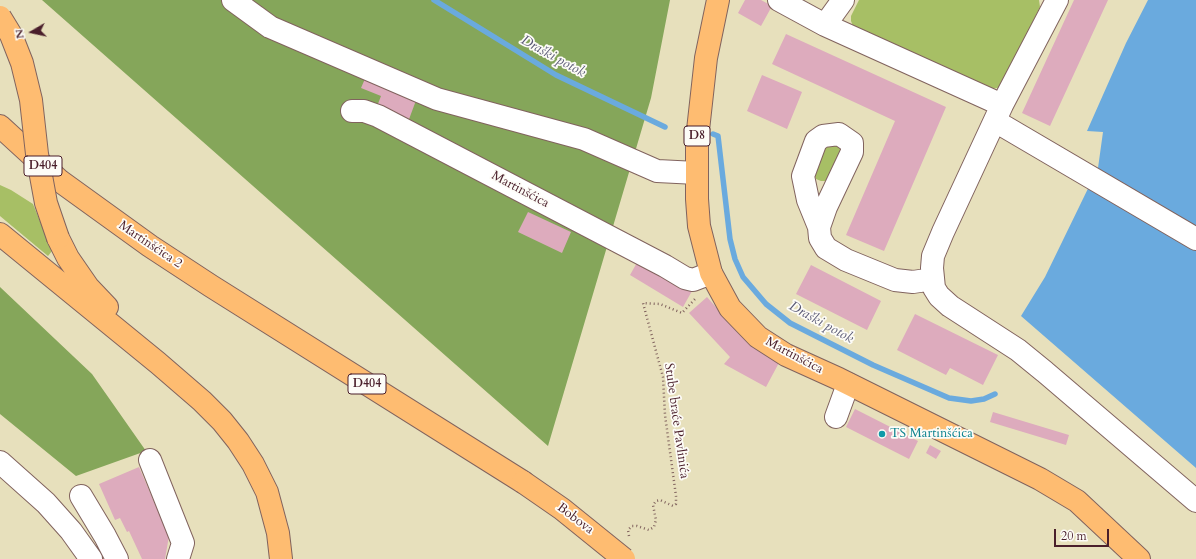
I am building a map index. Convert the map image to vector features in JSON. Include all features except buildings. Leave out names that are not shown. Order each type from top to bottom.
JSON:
[{"type":"main road","name":"D8","points":[[711,273],[699,226],[697,139],[703,88],[718,0]]},
{"type":"main road","points":[[0,17],[11,35],[22,63],[31,100],[37,154],[46,203],[58,238],[68,258],[88,287],[158,362]]},
{"type":"main road","name":"Martinšćica 2","points":[[0,126],[60,181],[89,204],[211,286],[523,482]]},
{"type":"main road","points":[[0,234],[158,362],[222,421],[238,441],[253,464],[267,492],[273,511],[281,559]]},
{"type":"main road","name":"Martinšćica","points":[[711,273],[730,308],[758,337],[786,355],[1040,479],[1077,501],[1139,559]]},
{"type":"main road","name":"Bobova","points":[[523,482],[562,509],[624,559]]},
{"type":"street","points":[[233,0],[270,28],[437,99],[584,139],[657,171],[697,173]]},
{"type":"street","points":[[779,0],[825,25],[999,113],[1196,239]]},
{"type":"street","points":[[825,25],[843,0]]},
{"type":"street","points":[[1057,0],[999,113],[933,256],[932,268],[934,288],[939,296],[950,306],[1018,350],[1196,501]]},
{"type":"street","name":"Martinšćica","points":[[352,111],[364,111],[378,116],[665,266],[685,278],[697,279],[711,273]]},
{"type":"street","points":[[819,227],[820,238],[826,248],[873,272],[903,282],[933,279]]},
{"type":"street","points":[[836,417],[848,384]]},
{"type":"street","points":[[150,460],[183,543],[178,559]]},
{"type":"street","points":[[0,462],[46,503],[72,531],[91,559]]},
{"type":"street","points":[[81,496],[117,559]]},
{"type":"path","name":"Stube braće Pavlinića","points":[[630,538],[628,530],[632,526],[649,530],[654,527],[656,520],[653,505],[656,501],[660,500],[673,506],[676,504],[665,415],[663,377],[643,303],[660,304],[682,313],[700,293]]},
{"type":"green space","points":[[42,0],[670,0],[651,98],[548,446]]},
{"type":"green space","points":[[859,0],[1039,0],[1040,7],[1001,87],[981,89],[853,26],[851,16]]},
{"type":"green space","points":[[832,141],[842,148],[826,181],[821,181],[816,179],[814,175],[822,145]]},
{"type":"green space","points":[[0,185],[33,204],[52,251],[48,256],[0,216]]},
{"type":"green space","points":[[0,287],[92,374],[146,451],[76,476],[0,414]]},
{"type":"water","points":[[1148,0],[1196,0],[1196,468],[1021,316],[1045,277],[1098,168],[1103,132],[1087,131],[1126,43]]},
{"type":"waterway","name":"Draški potok","points":[[434,0],[556,75],[665,127]]},
{"type":"waterway","name":"Draški potok","points":[[713,134],[718,136],[730,239],[735,259],[743,277],[766,304],[790,323],[873,365],[949,398],[971,401],[984,399],[995,394]]},
{"type":"place","name":"TS Martinšćica","points":[[882,434]]}]
